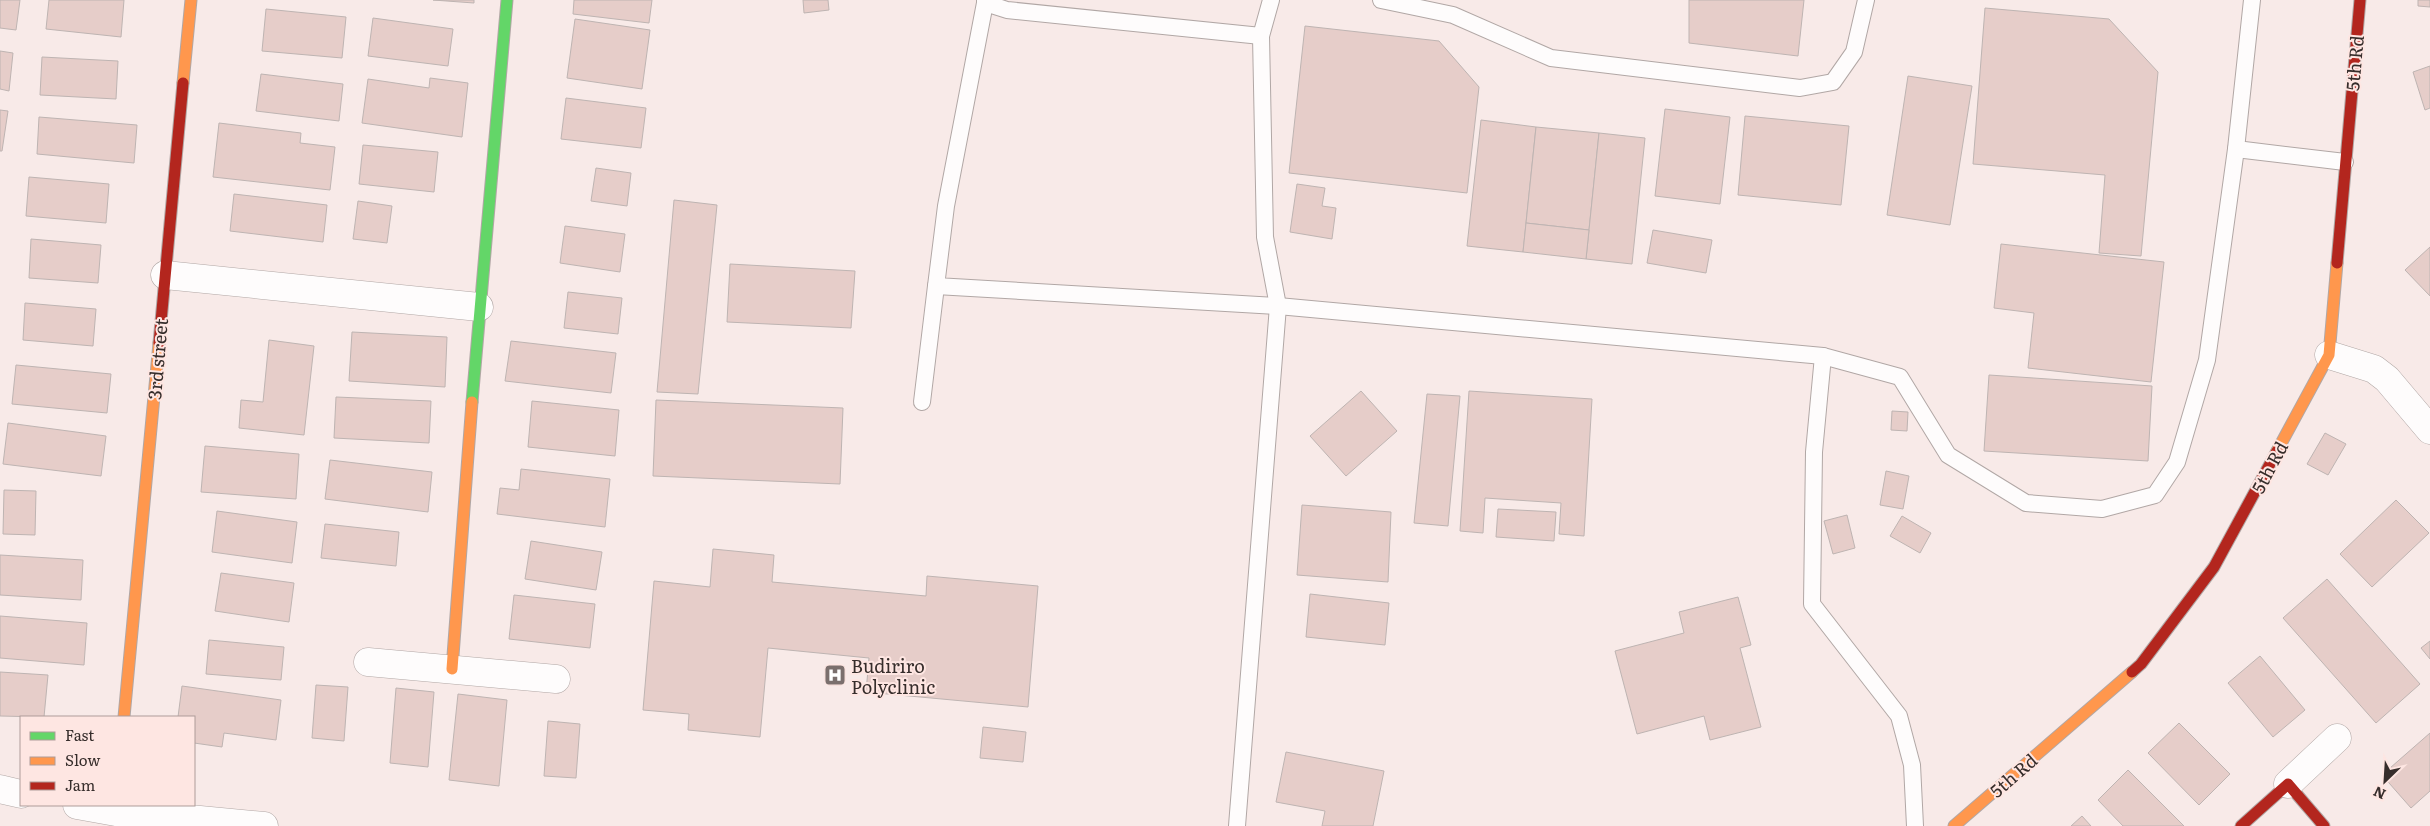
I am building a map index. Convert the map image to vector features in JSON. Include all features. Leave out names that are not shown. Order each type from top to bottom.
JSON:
[{"type":"street","name":"3rd street","points":[[124,716],[191,0]]},
{"type":"street","points":[[452,669],[479,306],[507,0]]},
{"type":"street","name":"5th Rd","points":[[1954,826],[2141,664],[2214,567],[2329,355],[2360,0]]},
{"type":"street","points":[[165,275],[479,306]]},
{"type":"street","points":[[2329,355],[2374,369],[2387,379],[2430,430]]},
{"type":"street","points":[[368,662],[556,679]]},
{"type":"street","points":[[2241,826],[2337,738]]},
{"type":"street","points":[[2288,784],[2324,826]]},
{"type":"street","points":[[0,789],[20,794]]},
{"type":"street","points":[[82,806],[115,814],[264,826]]},
{"type":"lane","points":[[1237,826],[1278,306],[1265,237],[1262,36],[1270,0]]},
{"type":"lane","points":[[1381,0],[1453,15],[1551,58],[1800,88],[1833,82],[1854,52],[1866,0]]},
{"type":"lane","points":[[936,286],[1278,306],[1823,356],[1900,377],[1948,455],[2026,503],[2102,509],[2154,495],[2178,462],[2207,360],[2236,149],[2252,0]]},
{"type":"lane","points":[[922,402],[946,206],[985,1],[1007,10],[1262,36]]},
{"type":"lane","points":[[2236,149],[2345,162]]},
{"type":"lane","points":[[1823,356],[1814,452],[1812,604],[1899,716],[1912,765],[1915,826]]},
{"type":"building","points":[[0,0],[20,0],[16,30],[0,28]]},
{"type":"building","points":[[49,0],[124,0],[121,37],[46,29]]},
{"type":"building","points":[[433,0],[474,0],[474,3]]},
{"type":"building","points":[[574,0],[652,0],[649,23],[573,14]]},
{"type":"building","points":[[803,0],[828,0],[829,10],[804,13]]},
{"type":"building","points":[[1689,0],[1804,0],[1798,56],[1689,43]]},
{"type":"building","points":[[2418,0],[2430,0],[2430,7],[2418,6]]},
{"type":"building","points":[[1985,8],[2109,19],[2158,72],[2141,256],[2099,253],[2105,175],[1973,164]]},
{"type":"building","points":[[266,9],[346,17],[342,58],[262,51]]},
{"type":"building","points":[[373,18],[453,29],[448,66],[368,56]]},
{"type":"building","points":[[575,19],[650,30],[642,89],[567,78]]},
{"type":"building","points":[[1305,26],[1439,41],[1479,87],[1467,193],[1289,173]]},
{"type":"building","points":[[0,51],[13,53],[9,91],[0,89]]},
{"type":"building","points":[[42,57],[118,61],[116,99],[40,95]]},
{"type":"building","points":[[2430,66],[2430,108],[2425,110],[2413,72]]},
{"type":"building","points":[[261,74],[343,84],[339,121],[256,111]]},
{"type":"building","points":[[1908,76],[1972,86],[1950,225],[1887,215]]},
{"type":"building","points":[[430,78],[468,83],[462,137],[362,123],[368,79],[429,88]]},
{"type":"building","points":[[566,98],[646,108],[641,148],[561,139]]},
{"type":"building","points":[[1665,109],[1730,117],[1720,204],[1655,196]]},
{"type":"building","points":[[0,110],[8,111],[2,151],[0,151]]},
{"type":"building","points":[[1745,116],[1849,126],[1841,205],[1738,195]]},
{"type":"building","points":[[39,117],[137,125],[134,163],[37,154]]},
{"type":"building","points":[[1481,120],[1536,127],[1523,252],[1467,246]]},
{"type":"building","points":[[219,123],[301,133],[300,143],[335,147],[330,190],[213,177]]},
{"type":"building","points":[[1536,127],[1599,133],[1589,230],[1526,223]]},
{"type":"building","points":[[1599,133],[1645,138],[1632,264],[1586,259]]},
{"type":"building","points":[[363,145],[438,152],[434,192],[359,184]]},
{"type":"building","points":[[596,168],[631,173],[627,206],[591,201]]},
{"type":"building","points":[[29,177],[109,184],[106,223],[26,216]]},
{"type":"building","points":[[1297,184],[1325,188],[1322,206],[1336,208],[1332,239],[1290,232]]},
{"type":"building","points":[[234,194],[327,205],[323,242],[230,231]]},
{"type":"building","points":[[674,200],[717,205],[698,394],[657,392]]},
{"type":"building","points":[[358,201],[392,206],[387,243],[353,239]]},
{"type":"building","points":[[1526,223],[1589,230],[1586,259],[1523,252]]},
{"type":"building","points":[[565,226],[625,234],[620,272],[560,263]]},
{"type":"building","points":[[1653,230],[1712,240],[1706,273],[1647,263]]},
{"type":"building","points":[[31,239],[101,245],[98,283],[29,278]]},
{"type":"building","points":[[2001,244],[2164,262],[2151,382],[2028,368],[2034,313],[1994,308]]},
{"type":"building","points":[[2430,247],[2430,296],[2405,270]]},
{"type":"building","points":[[730,264],[855,271],[851,328],[727,322]]},
{"type":"building","points":[[568,292],[622,298],[618,334],[564,328]]},
{"type":"building","points":[[25,303],[96,309],[93,346],[23,340]]},
{"type":"building","points":[[352,332],[447,337],[445,387],[349,381]]},
{"type":"building","points":[[269,340],[314,346],[304,435],[239,428],[241,400],[263,402]]},
{"type":"building","points":[[511,341],[616,353],[611,393],[505,381]]},
{"type":"building","points":[[16,365],[111,374],[107,413],[12,404]]},
{"type":"building","points":[[1989,375],[2152,386],[2148,461],[1984,451]]},
{"type":"building","points":[[1361,391],[1397,431],[1346,476],[1310,436]]},
{"type":"building","points":[[1469,391],[1592,399],[1584,536],[1559,534],[1561,503],[1485,498],[1483,533],[1460,531]]},
{"type":"building","points":[[1427,394],[1460,396],[1448,526],[1414,523]]},
{"type":"building","points":[[336,397],[431,401],[429,443],[334,438]]},
{"type":"building","points":[[656,400],[843,408],[840,484],[653,476]]},
{"type":"building","points":[[532,401],[619,410],[615,456],[528,447]]},
{"type":"building","points":[[1892,411],[1908,412],[1907,431],[1891,430]]},
{"type":"building","points":[[8,423],[106,436],[101,476],[3,464]]},
{"type":"building","points":[[2325,433],[2346,444],[2328,475],[2307,464]]},
{"type":"building","points":[[205,446],[299,454],[296,499],[201,492]]},
{"type":"building","points":[[330,460],[432,472],[428,512],[325,499]]},
{"type":"building","points":[[521,469],[610,479],[605,527],[497,514],[500,488],[519,490]]},
{"type":"building","points":[[1886,471],[1909,476],[1903,509],[1880,505]]},
{"type":"building","points":[[4,490],[36,491],[35,535],[3,534]]},
{"type":"building","points":[[2396,500],[2429,533],[2372,587],[2340,554]]},
{"type":"building","points":[[1302,505],[1391,512],[1388,582],[1297,575]]},
{"type":"building","points":[[1498,509],[1556,512],[1554,541],[1496,537]]},
{"type":"building","points":[[217,511],[297,522],[292,563],[212,552]]},
{"type":"building","points":[[1847,515],[1855,548],[1833,554],[1824,521]]},
{"type":"building","points":[[1902,516],[1931,533],[1920,553],[1890,536]]},
{"type":"building","points":[[325,524],[399,532],[396,566],[321,558]]},
{"type":"building","points":[[531,541],[602,552],[596,590],[525,579]]},
{"type":"building","points":[[713,549],[774,555],[772,582],[926,596],[927,576],[1038,586],[1028,707],[866,692],[869,658],[768,648],[760,737],[688,730],[689,714],[643,710],[654,581],[710,587]]},
{"type":"building","points":[[0,555],[83,560],[81,600],[0,595]]},
{"type":"building","points":[[221,573],[294,583],[289,622],[215,611]]},
{"type":"building","points":[[2327,579],[2420,684],[2376,723],[2283,618]]},
{"type":"building","points":[[1310,594],[1389,603],[1385,645],[1306,637]]},
{"type":"building","points":[[514,595],[595,604],[590,648],[509,639]]},
{"type":"building","points":[[1738,597],[1751,645],[1740,648],[1761,727],[1710,740],[1704,716],[1637,734],[1615,651],[1684,633],[1679,612]]},
{"type":"building","points":[[0,616],[87,623],[84,665],[0,658]]},
{"type":"building","points":[[209,640],[284,647],[281,680],[206,674]]},
{"type":"building","points":[[2430,641],[2430,659],[2421,648]]},
{"type":"building","points":[[2260,656],[2305,710],[2273,737],[2228,683]]},
{"type":"building","points":[[0,672],[48,675],[44,716],[0,716]]},
{"type":"building","points":[[316,685],[348,687],[344,741],[312,738]]},
{"type":"building","points":[[182,686],[281,700],[276,740],[224,733],[222,747],[195,743],[195,716],[178,716]]},
{"type":"building","points":[[396,688],[434,692],[428,767],[390,763]]},
{"type":"building","points":[[458,694],[507,700],[499,786],[449,780]]},
{"type":"building","points":[[548,721],[580,724],[576,778],[544,776]]},
{"type":"building","points":[[2179,723],[2230,774],[2199,805],[2148,753]]},
{"type":"building","points":[[983,727],[1026,732],[1023,762],[980,758]]},
{"type":"building","points":[[2430,733],[2430,791],[2411,808],[2382,775]]},
{"type":"building","points":[[1286,752],[1384,771],[1373,826],[1322,826],[1325,811],[1276,802]]},
{"type":"building","points":[[2128,770],[2184,826],[2123,826],[2098,800]]},
{"type":"building","points":[[2082,816],[2091,826],[2071,826]]},
{"type":"traffic: fast","points":[[472,402],[507,0]]},
{"type":"traffic: slow","points":[[183,83],[191,0]]},
{"type":"traffic: slow","points":[[2277,451],[2329,355],[2337,263]]},
{"type":"traffic: slow","points":[[124,716],[159,343]]},
{"type":"traffic: slow","points":[[452,669],[472,402]]},
{"type":"traffic: slow","points":[[1954,826],[2132,672]]},
{"type":"traffic: jam","points":[[2337,263],[2360,0]]},
{"type":"traffic: jam","points":[[159,343],[183,83]]},
{"type":"traffic: jam","points":[[2132,672],[2141,664],[2214,567],[2277,451]]},
{"type":"traffic: jam","points":[[2241,826],[2288,784],[2324,826]]},
{"type":"place","name":"Budiriro Polyclinic","points":[[835,675]]}]
